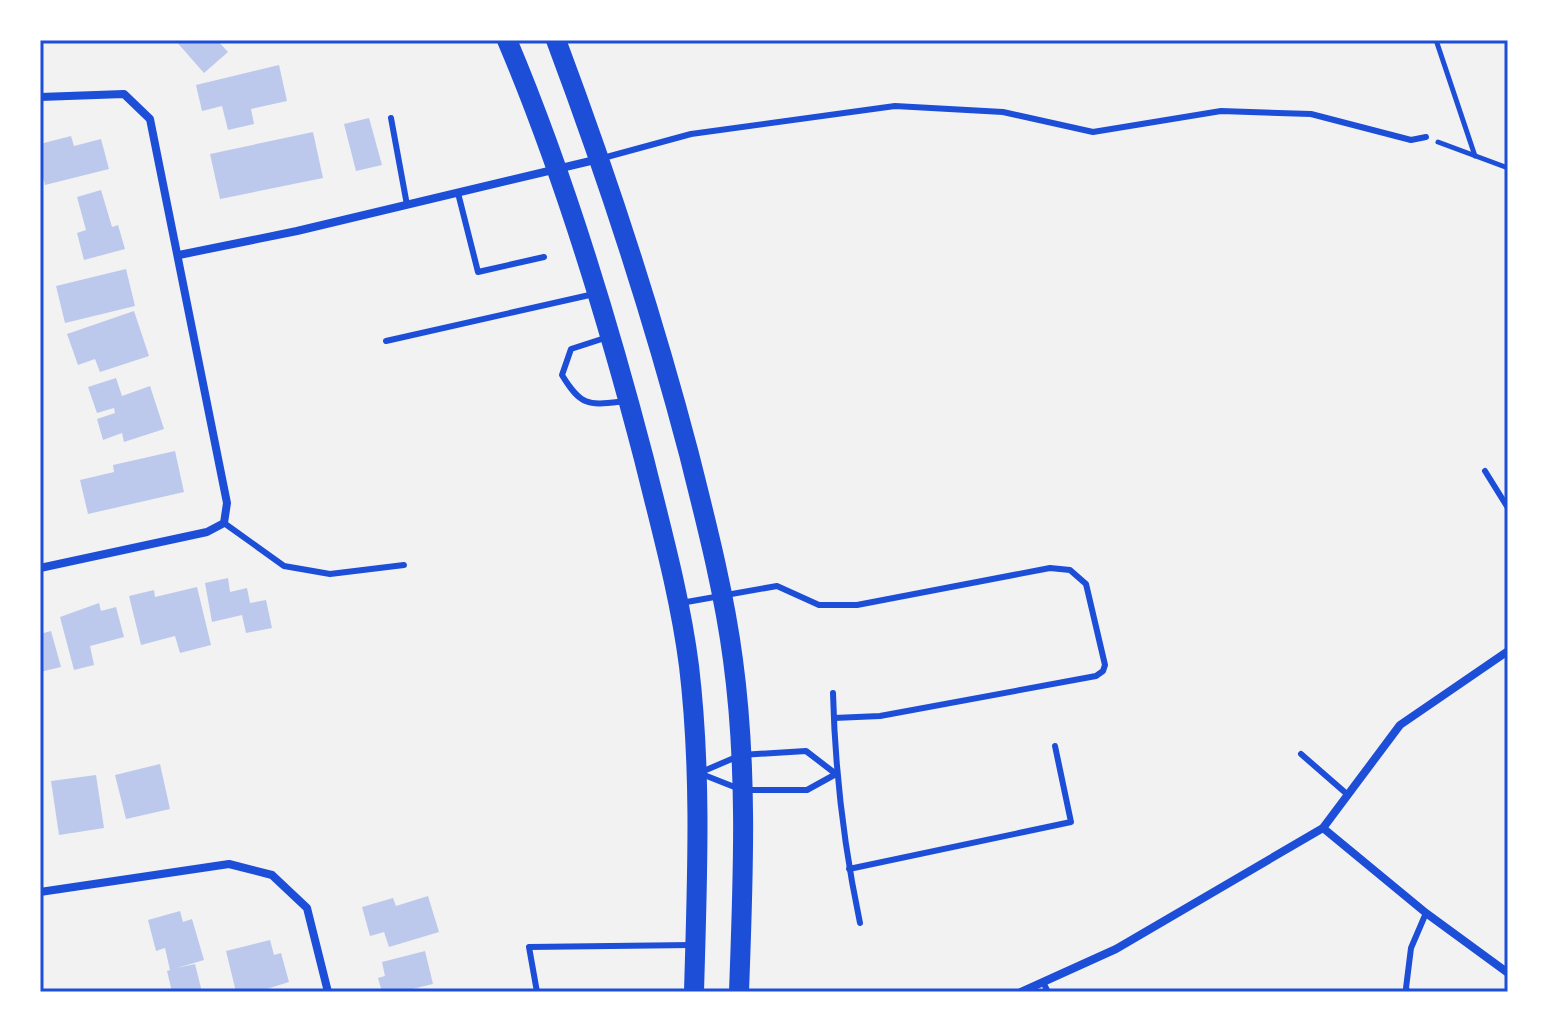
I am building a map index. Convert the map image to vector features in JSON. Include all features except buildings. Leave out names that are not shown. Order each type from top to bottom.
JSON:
[{"type":"main road","points":[[507,40],[556,171],[611,336],[678,603],[690,676],[698,773],[694,992]]},
{"type":"main road","points":[[556,40],[599,159],[664,359],[722,596],[733,659],[743,790],[739,992]]},
{"type":"street","points":[[40,97],[124,94],[150,119],[227,503],[224,523],[207,532],[40,568]]},
{"type":"street","points":[[179,255],[599,159]]},
{"type":"street","points":[[1021,992],[1116,949],[1323,828],[1400,725],[1508,651]]},
{"type":"street","points":[[1323,828],[1426,913],[1508,973]]},
{"type":"street","points":[[40,892],[229,864],[272,875],[307,908],[328,992]]},
{"type":"lane","points":[[599,159],[691,134],[895,106],[1003,112],[1093,132],[1221,111],[1311,114],[1411,140],[1426,137]]},
{"type":"lane","points":[[391,118],[407,205]]},
{"type":"lane","points":[[458,193],[478,272],[544,257]]},
{"type":"lane","points":[[386,341],[597,293]]},
{"type":"lane","points":[[611,336],[571,349],[562,375],[575,395],[590,405],[629,401]]},
{"type":"lane","points":[[1485,471],[1508,508]]},
{"type":"lane","points":[[224,523],[284,566],[330,574],[404,565]]},
{"type":"lane","points":[[678,603],[777,586],[819,605],[857,605],[1062,567],[1079,576],[1086,584],[1105,665],[1096,676],[880,716],[834,718]]},
{"type":"lane","points":[[833,693],[836,774],[860,923]]},
{"type":"lane","points":[[849,869],[1071,822],[1055,746]]},
{"type":"lane","points":[[698,773],[741,755],[806,751],[836,774]]},
{"type":"lane","points":[[1301,754],[1348,795]]},
{"type":"lane","points":[[698,773],[743,790],[807,790],[836,774]]},
{"type":"lane","points":[[1408,992],[1411,948],[1426,913]]},
{"type":"lane","points":[[537,992],[529,947],[696,945]]},
{"type":"lane","points":[[1043,982],[1048,992]]},
{"type":"path","points":[[1436,40],[1475,156]]},
{"type":"path","points":[[1426,137],[1508,168]]}]
